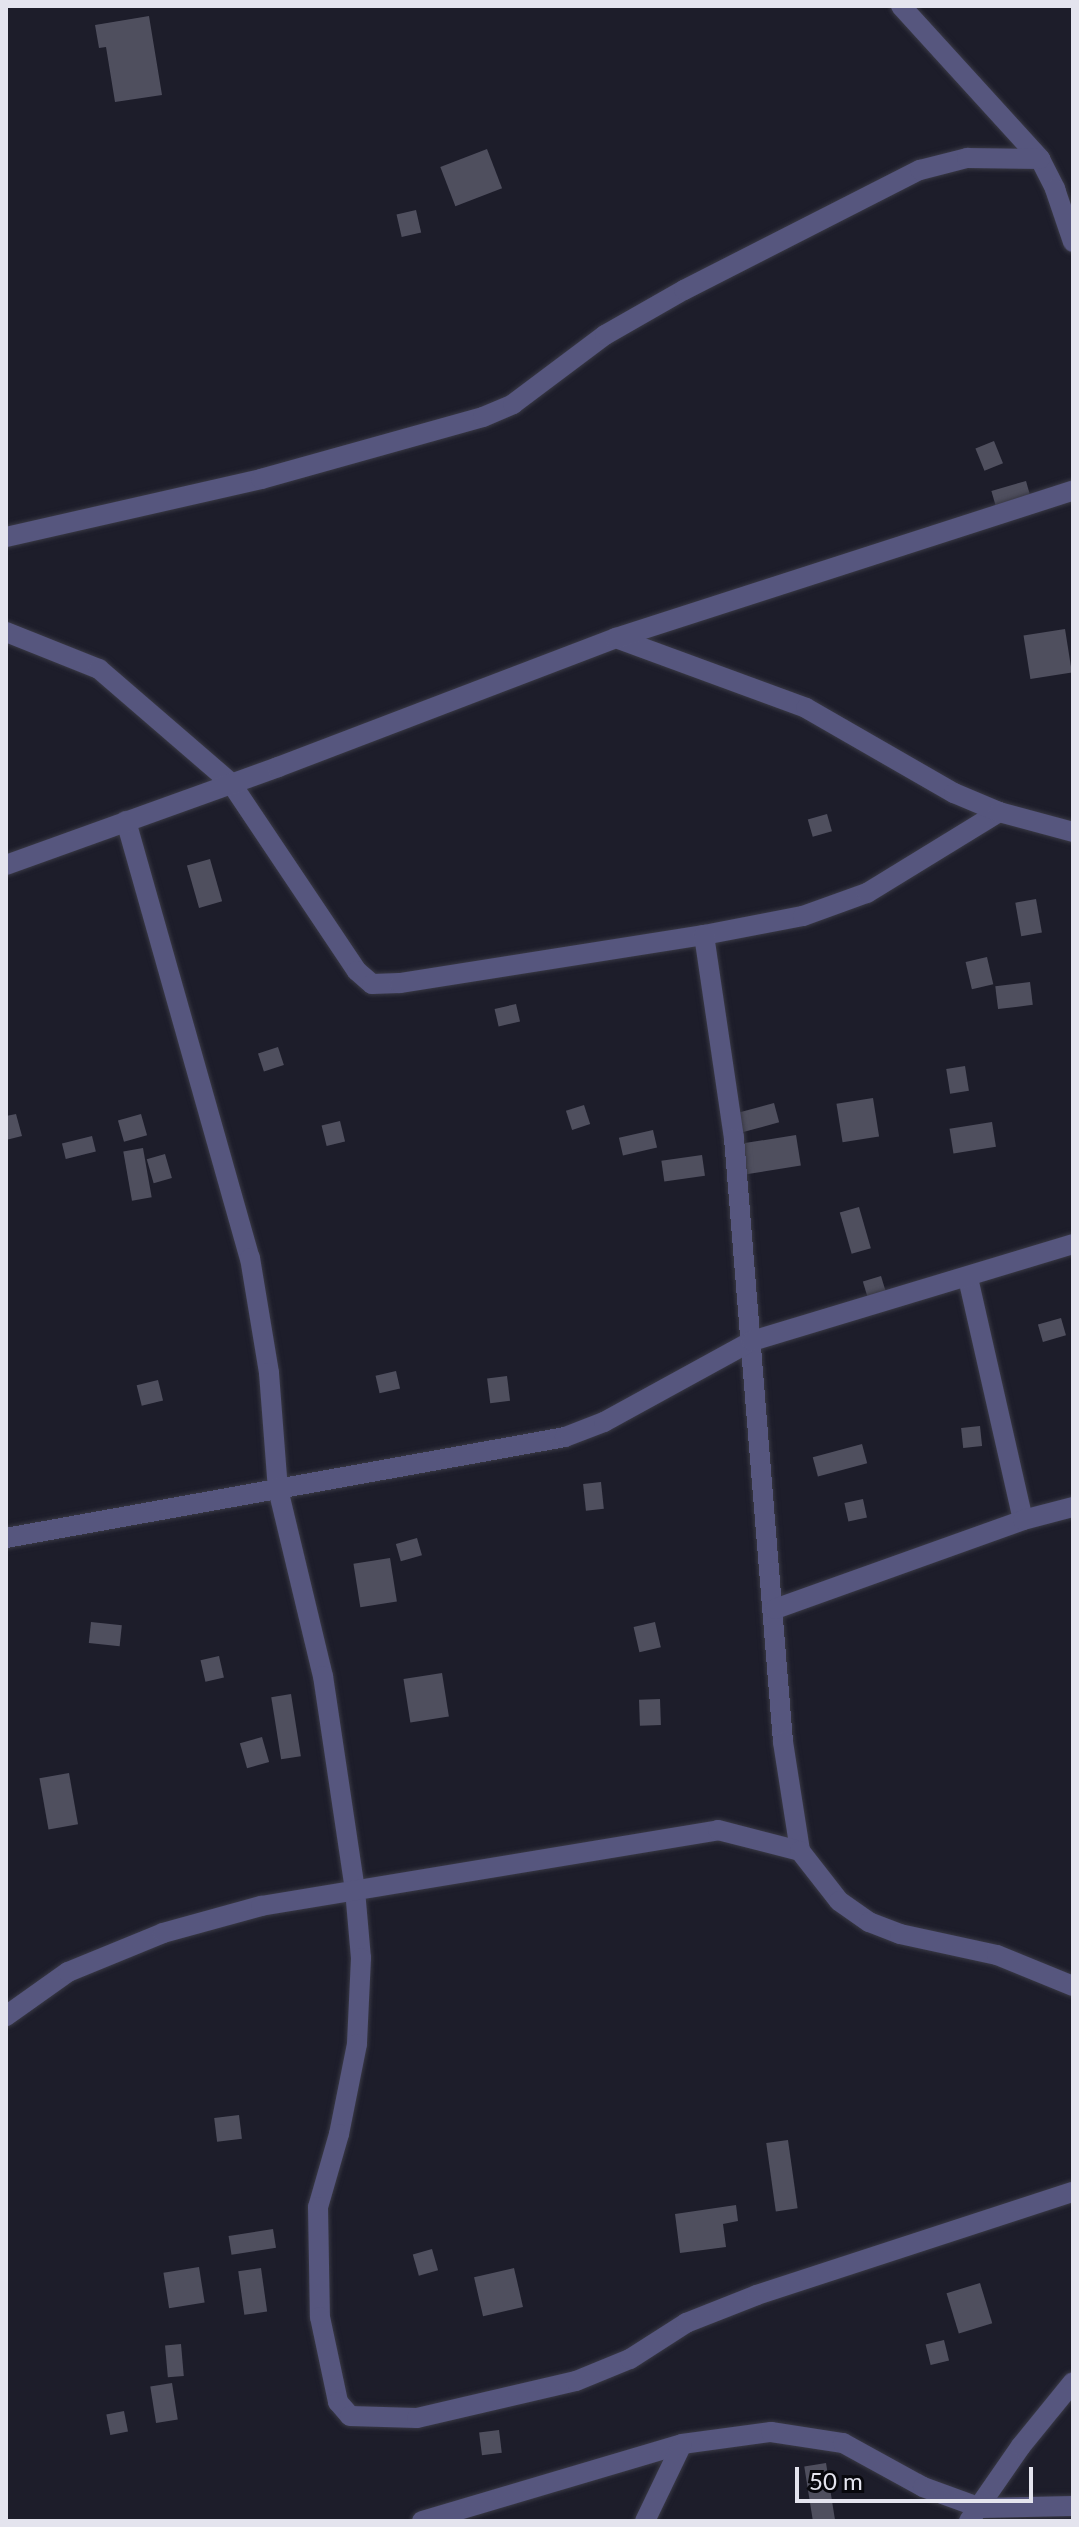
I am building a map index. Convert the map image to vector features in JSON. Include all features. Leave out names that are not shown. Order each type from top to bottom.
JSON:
[{"type":"street","points":[[901,6],[1040,159],[1055,189],[1073,242]]},
{"type":"street","points":[[6,537],[261,479],[483,417],[513,404],[605,335],[684,290],[920,170],[967,158],[1040,159]]},
{"type":"street","points":[[6,865],[616,638],[1073,490]]},
{"type":"street","points":[[6,632],[99,669],[231,783],[357,971],[372,984],[704,935],[803,916],[867,893],[999,812]]},
{"type":"street","points":[[616,638],[806,708],[954,793],[999,812],[1073,832]]},
{"type":"street","points":[[126,821],[250,1258],[269,1373],[278,1489],[323,1676],[355,1890],[361,1958],[357,2044],[339,2134],[318,2207],[320,2317],[338,2402],[350,2416],[417,2418],[576,2381],[630,2359],[686,2323],[757,2295],[1073,2192]]},
{"type":"street","points":[[704,935],[734,1138],[775,1609],[783,1742],[800,1851],[839,1901],[869,1922],[900,1934],[997,1955],[1073,1986]]},
{"type":"street","points":[[6,1538],[565,1437],[604,1422],[752,1341],[1073,1244]]},
{"type":"street","points":[[968,1278],[1023,1520]]},
{"type":"street","points":[[775,1609],[1023,1520],[1073,1507]]},
{"type":"street","points":[[6,2016],[68,1972],[163,1933],[261,1906],[718,1830],[800,1851]]},
{"type":"street","points":[[975,2515],[1021,2446],[1073,2382]]},
{"type":"street","points":[[422,2521],[682,2444],[771,2432],[843,2443],[975,2515],[1073,2506]]},
{"type":"street","points":[[645,2521],[682,2444]]},
{"type":"building","points":[[149,16],[162,95],[115,102],[106,47],[99,48],[95,25]]},
{"type":"building","points":[[487,149],[502,188],[455,206],[440,167]]},
{"type":"building","points":[[416,210],[421,232],[402,237],[397,214]]},
{"type":"building","points":[[994,441],[1003,463],[984,471],[975,448]]},
{"type":"building","points":[[1026,481],[1030,495],[996,505],[991,491]]},
{"type":"building","points":[[1065,629],[1072,672],[1030,679],[1024,636]]},
{"type":"building","points":[[827,814],[832,831],[813,837],[808,820]]},
{"type":"building","points":[[210,859],[222,901],[199,908],[187,866]]},
{"type":"building","points":[[1036,899],[1042,932],[1021,936],[1015,903]]},
{"type":"building","points":[[987,957],[993,984],[972,989],[966,962]]},
{"type":"building","points":[[1030,982],[1033,1005],[998,1009],[995,986]]},
{"type":"building","points":[[516,1004],[520,1022],[499,1026],[495,1009]]},
{"type":"building","points":[[278,1047],[284,1065],[264,1072],[258,1053]]},
{"type":"building","points":[[965,1066],[969,1091],[950,1094],[946,1069]]},
{"type":"building","points":[[873,1098],[879,1137],[843,1142],[836,1104]]},
{"type":"building","points":[[774,1103],[779,1122],[737,1134],[731,1114]]},
{"type":"building","points":[[584,1105],[590,1124],[572,1130],[566,1111]]},
{"type":"building","points":[[16,1114],[22,1136],[6,1140],[6,1116]]},
{"type":"building","points":[[141,1114],[147,1135],[124,1142],[118,1121]]},
{"type":"building","points":[[340,1121],[345,1141],[327,1146],[322,1126]]},
{"type":"building","points":[[992,1122],[996,1147],[953,1153],[950,1129]]},
{"type":"building","points":[[653,1130],[657,1148],[623,1155],[619,1138]]},
{"type":"building","points":[[796,1135],[801,1166],[747,1174],[742,1144]]},
{"type":"building","points":[[92,1136],[96,1152],[66,1159],[62,1143]]},
{"type":"building","points":[[143,1148],[152,1197],[132,1201],[123,1151]]},
{"type":"building","points":[[165,1154],[172,1178],[154,1183],[147,1159]]},
{"type":"building","points":[[702,1155],[705,1176],[664,1182],[661,1161]]},
{"type":"building","points":[[859,1207],[871,1248],[852,1254],[840,1213]]},
{"type":"building","points":[[881,1276],[887,1296],[869,1302],[863,1282]]},
{"type":"building","points":[[1061,1318],[1066,1335],[1043,1342],[1038,1325]]},
{"type":"building","points":[[396,1371],[400,1389],[380,1393],[376,1376]]},
{"type":"building","points":[[507,1376],[510,1401],[490,1403],[487,1378]]},
{"type":"building","points":[[158,1380],[163,1400],[142,1406],[137,1385]]},
{"type":"building","points":[[980,1426],[982,1446],[963,1448],[961,1428]]},
{"type":"building","points":[[862,1444],[867,1463],[818,1477],[813,1457]]},
{"type":"building","points":[[601,1482],[604,1509],[586,1511],[583,1484]]},
{"type":"building","points":[[863,1499],[867,1518],[848,1522],[844,1503]]},
{"type":"building","points":[[417,1538],[422,1555],[401,1561],[396,1544]]},
{"type":"building","points":[[390,1558],[397,1601],[360,1607],[353,1564]]},
{"type":"building","points":[[91,1622],[122,1625],[120,1646],[89,1643]]},
{"type":"building","points":[[655,1622],[661,1647],[639,1652],[634,1627]]},
{"type":"building","points":[[219,1656],[224,1677],[205,1682],[200,1660]]},
{"type":"building","points":[[442,1673],[449,1716],[410,1723],[403,1679]]},
{"type":"building","points":[[291,1694],[301,1756],[281,1759],[271,1697]]},
{"type":"building","points":[[660,1699],[661,1725],[640,1726],[639,1700]]},
{"type":"building","points":[[262,1737],[269,1762],[247,1768],[240,1743]]},
{"type":"building","points":[[69,1773],[78,1824],[48,1829],[39,1778]]},
{"type":"building","points":[[239,2115],[242,2139],[217,2142],[214,2118]]},
{"type":"building","points":[[788,2140],[798,2208],[776,2211],[766,2143]]},
{"type":"building","points":[[736,2205],[738,2221],[723,2224],[726,2247],[680,2253],[675,2214]]},
{"type":"building","points":[[273,2229],[276,2248],[232,2255],[229,2236]]},
{"type":"building","points":[[432,2249],[438,2270],[419,2276],[413,2255]]},
{"type":"building","points":[[199,2267],[205,2303],[169,2308],[163,2273]]},
{"type":"building","points":[[261,2268],[267,2312],[244,2315],[238,2271]]},
{"type":"building","points":[[514,2268],[523,2307],[483,2316],[474,2277]]},
{"type":"building","points":[[980,2283],[992,2323],[959,2333],[947,2293]]},
{"type":"building","points":[[944,2340],[949,2360],[931,2365],[926,2345]]},
{"type":"building","points":[[181,2344],[184,2376],[168,2377],[165,2345]]},
{"type":"building","points":[[172,2383],[178,2420],[156,2423],[150,2386]]},
{"type":"building","points":[[124,2411],[128,2432],[110,2435],[106,2414]]},
{"type":"building","points":[[499,2430],[502,2453],[482,2455],[479,2432]]},
{"type":"building","points":[[826,2463],[835,2521],[813,2521],[804,2466]]}]
